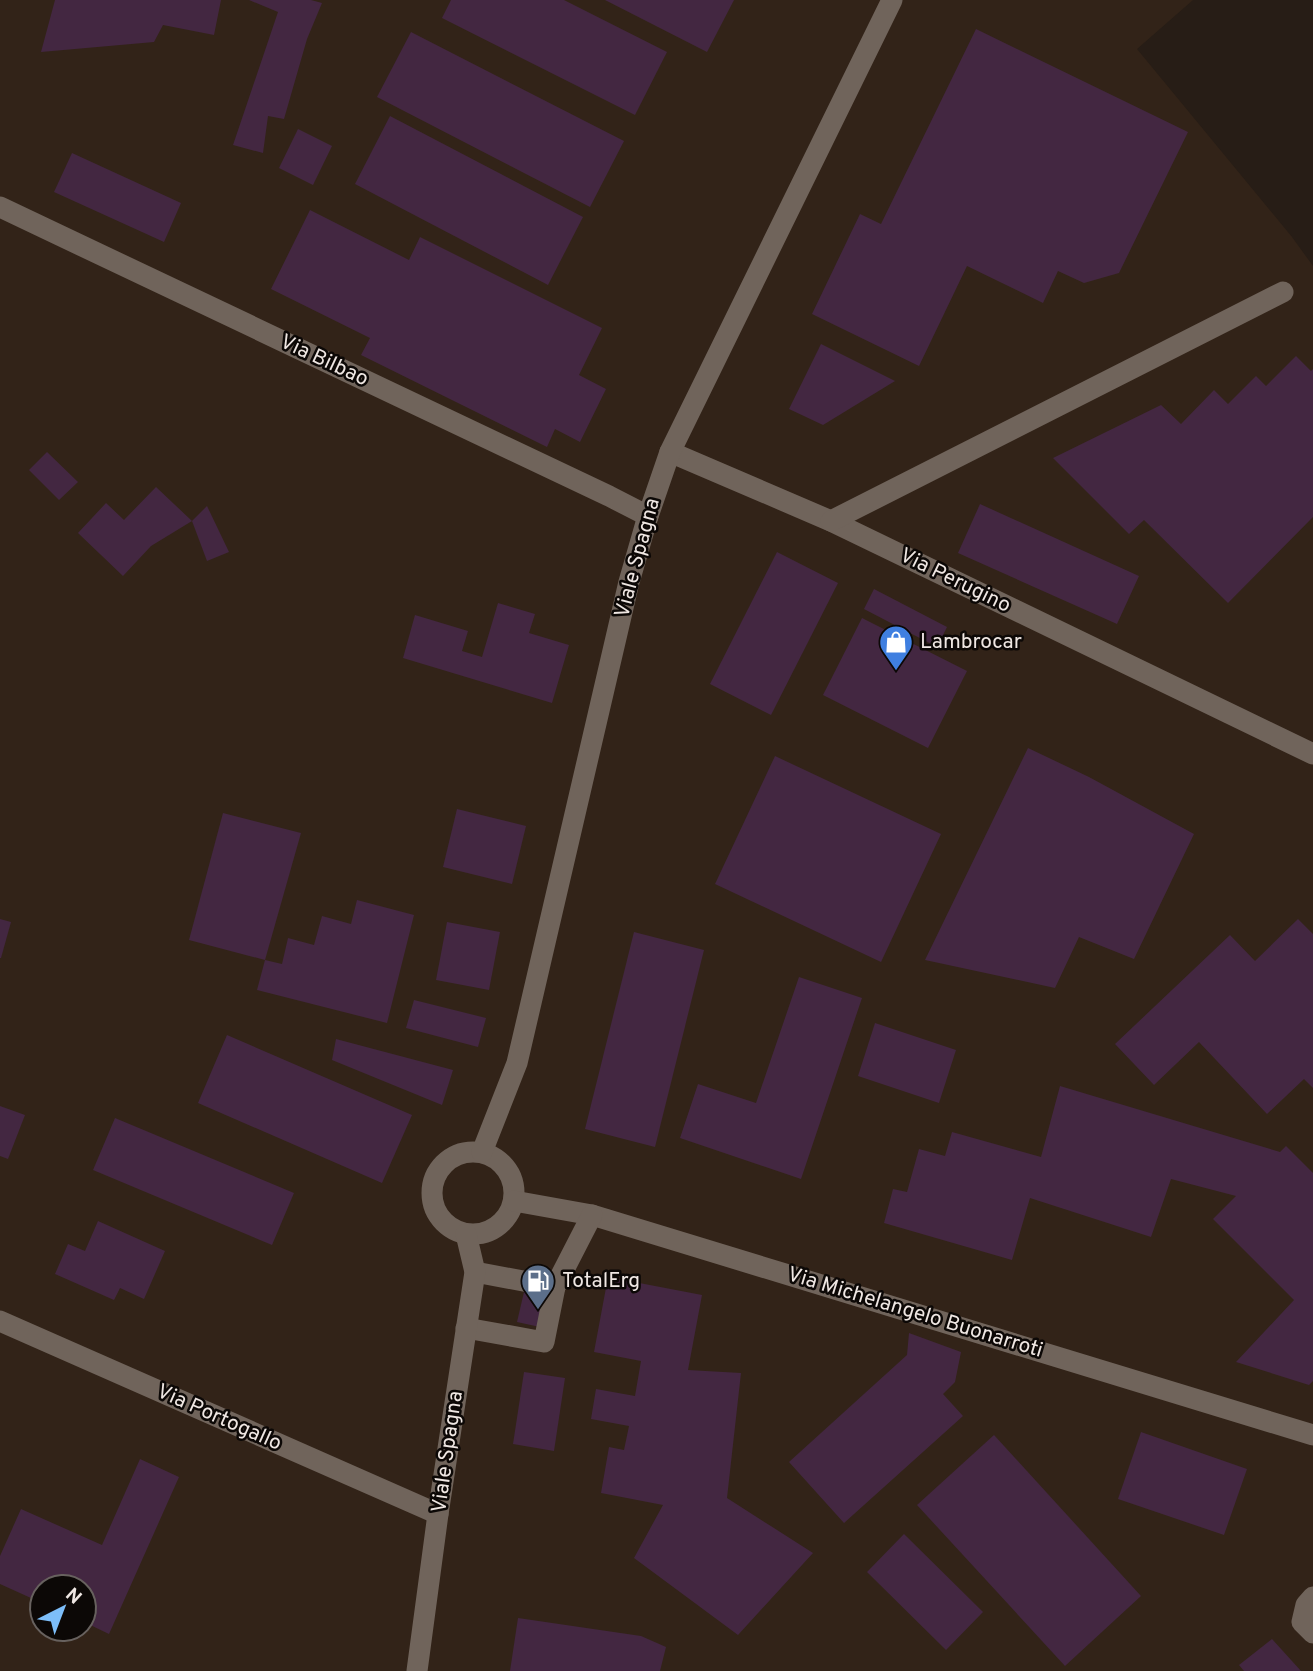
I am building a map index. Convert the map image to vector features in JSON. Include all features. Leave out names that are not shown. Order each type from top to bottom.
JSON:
[{"type":"street","name":"Viale Spagna","points":[[482,1152],[517,1063],[629,582],[670,452],[892,0]]},
{"type":"street","name":"Via Bilbao","points":[[0,207],[648,516]]},
{"type":"street","points":[[831,521],[1283,292]]},
{"type":"street","name":"Via Perugino","points":[[670,452],[831,521],[1313,754]]},
{"type":"street","points":[[482,1152],[504,1165],[511,1176],[514,1201],[509,1213],[491,1230],[466,1234],[443,1222],[432,1198],[433,1185],[445,1162],[456,1155],[482,1152]]},
{"type":"street","name":"Via Michelangelo Buonarroti","points":[[514,1201],[592,1215],[1313,1434]]},
{"type":"street","points":[[466,1328],[544,1342],[555,1287],[592,1215]]},
{"type":"street","name":"Viale Spagna","points":[[418,1671],[438,1514],[475,1272],[466,1234]]},
{"type":"street","points":[[475,1272],[555,1287]]},
{"type":"street","name":"Via Portogallo","points":[[0,1321],[438,1514]]},
{"type":"street","points":[[1313,1597],[1306,1605],[1302,1622],[1313,1633]]},
{"type":"shaded area","points":[[0,0],[1193,0],[1137,49],[1313,266],[1313,1671],[0,1671]]},
{"type":"building","points":[[55,0],[221,0],[214,35],[163,25],[154,42],[41,52]]},
{"type":"building","points":[[249,0],[311,0],[322,3],[307,39],[284,119],[268,116],[263,153],[233,145],[278,12]]},
{"type":"building","points":[[451,0],[564,0],[667,52],[635,115],[442,18]]},
{"type":"building","points":[[605,0],[734,0],[707,52]]},
{"type":"building","points":[[976,29],[1188,132],[1119,273],[1084,283],[1058,271],[1043,303],[967,266],[919,366],[812,314],[860,214],[881,224]]},
{"type":"building","points":[[411,32],[624,141],[590,207],[377,97]]},
{"type":"building","points":[[390,116],[583,217],[548,285],[355,184]]},
{"type":"building","points":[[298,129],[332,146],[313,185],[279,168]]},
{"type":"building","points":[[72,153],[181,203],[164,242],[54,192]]},
{"type":"building","points":[[310,210],[409,260],[420,237],[602,328],[579,375],[606,389],[580,442],[555,429],[547,447],[361,355],[370,338],[271,289]]},
{"type":"building","points":[[821,344],[895,381],[823,425],[789,409]]},
{"type":"building","points":[[1296,356],[1311,371],[1313,369],[1313,517],[1228,603],[1144,520],[1129,534],[1053,458],[1161,405],[1181,424],[1214,390],[1228,404],[1256,376],[1266,386]]},
{"type":"building","points":[[47,452],[78,482],[59,500],[29,470]]},
{"type":"building","points":[[156,487],[192,521],[151,546],[123,576],[78,533],[106,503],[124,520]]},
{"type":"building","points":[[980,504],[1139,576],[1117,624],[958,553]]},
{"type":"building","points":[[207,506],[229,552],[207,561],[192,521]]},
{"type":"building","points":[[777,552],[838,583],[771,715],[710,684]]},
{"type":"building","points":[[874,589],[947,627],[937,647],[864,609]]},
{"type":"building","points":[[498,603],[535,614],[529,633],[569,645],[552,703],[403,658],[415,615],[468,631],[462,651],[482,657]]},
{"type":"building","points":[[862,618],[967,671],[928,748],[823,695]]},
{"type":"building","points":[[1028,748],[1089,777],[1194,834],[1134,959],[1079,937],[1055,988],[925,960]]},
{"type":"building","points":[[775,756],[941,834],[881,962],[715,884]]},
{"type":"building","points":[[457,809],[526,826],[512,884],[443,867]]},
{"type":"building","points":[[223,813],[301,833],[265,960],[189,940]]},
{"type":"building","points":[[357,900],[414,915],[387,1023],[257,990],[265,960],[282,964],[288,938],[314,945],[322,916],[351,924]]},
{"type":"building","points":[[0,919],[11,922],[1,958],[0,958]]},
{"type":"building","points":[[1298,919],[1313,934],[1313,1088],[1304,1079],[1267,1114],[1199,1042],[1154,1085],[1115,1044],[1230,935],[1255,961]]},
{"type":"building","points":[[447,922],[500,932],[489,990],[436,980]]},
{"type":"building","points":[[634,932],[704,950],[655,1147],[585,1129]]},
{"type":"building","points":[[799,977],[862,998],[801,1179],[680,1138],[698,1084],[756,1103]]},
{"type":"building","points":[[414,1000],[486,1018],[478,1047],[406,1028]]},
{"type":"building","points":[[875,1023],[956,1050],[939,1103],[858,1076]]},
{"type":"building","points":[[227,1035],[412,1115],[382,1183],[198,1103]]},
{"type":"building","points":[[336,1039],[453,1070],[442,1105],[332,1060]]},
{"type":"building","points":[[1060,1086],[1280,1152],[1286,1146],[1313,1173],[1313,1381],[1309,1385],[1236,1362],[1294,1300],[1213,1219],[1236,1196],[1171,1179],[1151,1237],[1030,1198],[1012,1260],[884,1223],[893,1189],[907,1192],[919,1149],[945,1156],[952,1132],[1041,1157]]},
{"type":"building","points":[[0,1106],[25,1115],[8,1159],[0,1156]]},
{"type":"building","points":[[115,1118],[294,1193],[272,1245],[93,1170]]},
{"type":"building","points":[[98,1221],[165,1251],[144,1299],[120,1288],[114,1300],[55,1274],[68,1244],[85,1251]]},
{"type":"building","points":[[608,1277],[702,1295],[688,1370],[741,1373],[727,1498],[813,1553],[738,1635],[634,1558],[663,1505],[601,1493],[609,1447],[624,1450],[629,1426],[591,1419],[596,1389],[635,1396],[641,1361],[594,1352]]},
{"type":"building","points":[[524,1292],[556,1300],[549,1329],[517,1322]]},
{"type":"building","points":[[909,1333],[961,1352],[955,1382],[943,1394],[963,1416],[844,1523],[789,1462],[907,1355]]},
{"type":"building","points":[[524,1372],[565,1378],[554,1451],[513,1444]]},
{"type":"building","points":[[1141,1432],[1247,1469],[1224,1535],[1118,1499]]},
{"type":"building","points":[[994,1435],[1141,1596],[1065,1666],[917,1505]]},
{"type":"building","points":[[140,1459],[179,1477],[109,1634],[98,1629],[98,1573],[28,1573],[28,1597],[0,1584],[0,1556],[21,1509],[102,1545]]},
{"type":"building","points":[[904,1534],[983,1612],[946,1650],[867,1572]]},
{"type":"building","points":[[518,1618],[641,1636],[666,1647],[660,1671],[510,1671]]},
{"type":"building","points":[[1272,1639],[1301,1671],[1244,1671],[1239,1665]]},
{"type":"place","name":"Lambrocar","points":[[896,672]]},
{"type":"place","name":"TotalErg","points":[[538,1311]]}]
